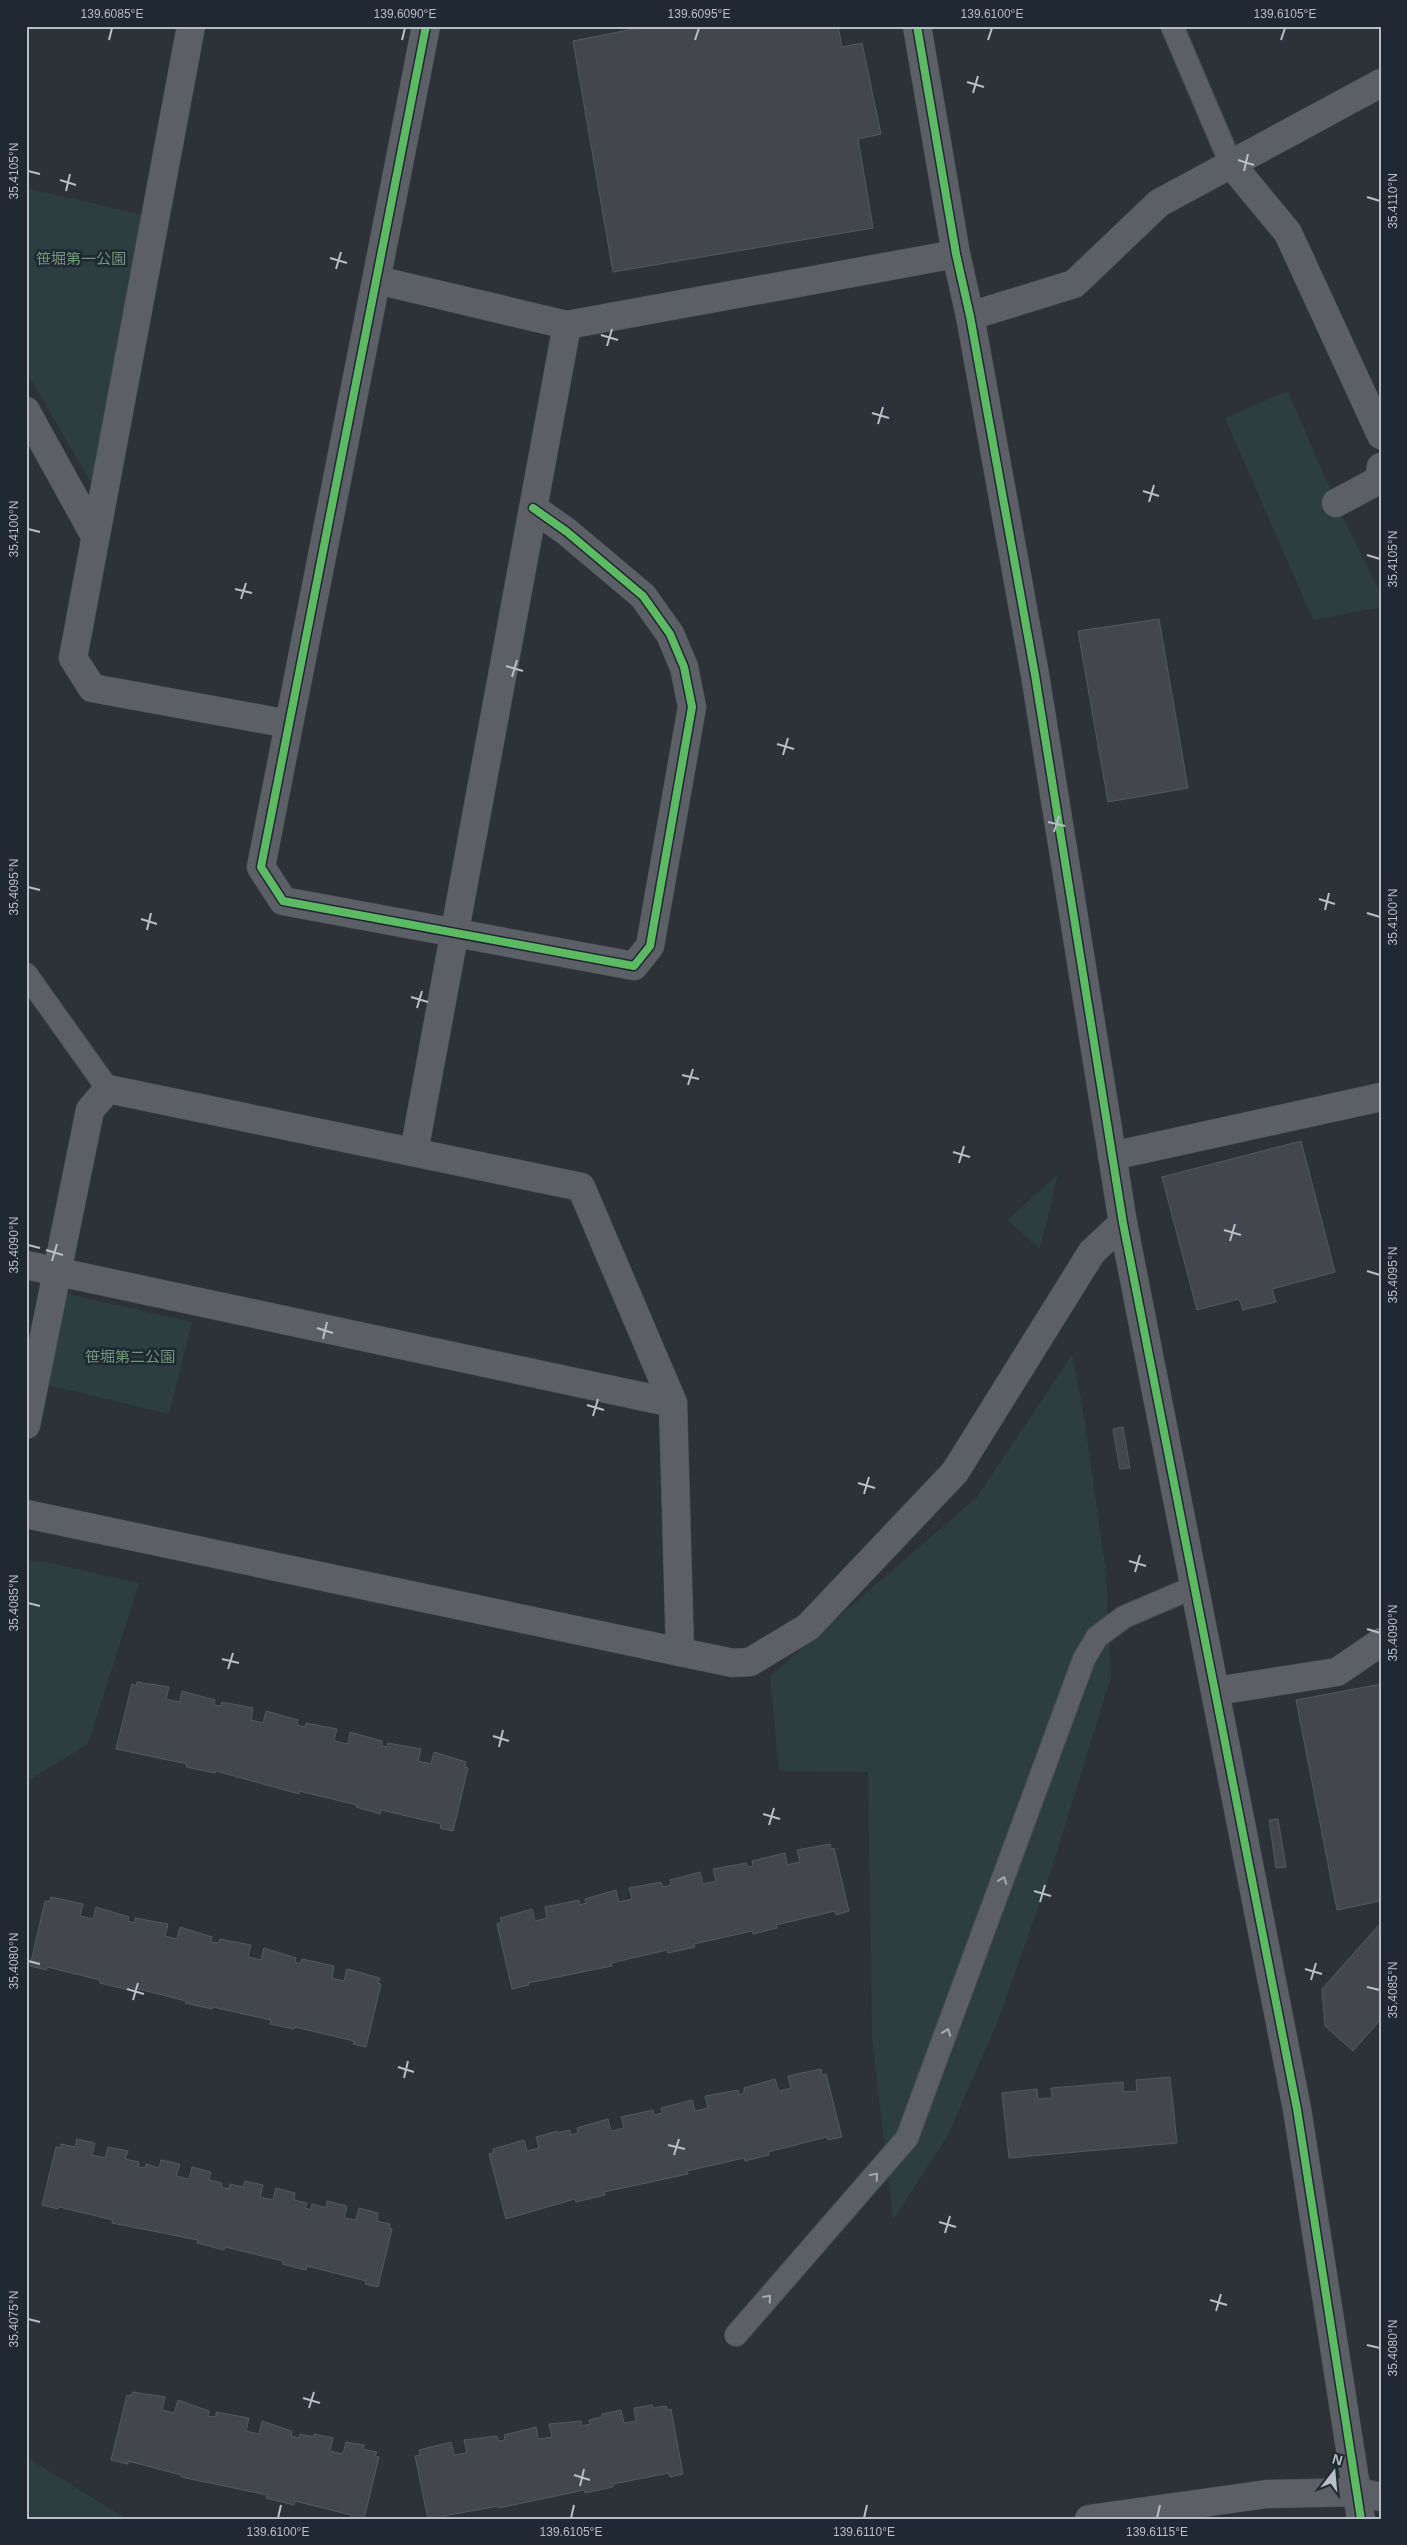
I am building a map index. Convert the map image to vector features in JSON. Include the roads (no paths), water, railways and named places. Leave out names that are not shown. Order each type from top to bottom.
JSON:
[{"type":"street","points":[[191,26],[73,658],[92,688],[289,724]]},
{"type":"street","points":[[426,26],[261,866],[283,901],[634,966],[650,946],[692,707],[684,667],[670,634],[643,596],[567,532],[533,508]]},
{"type":"street","points":[[917,26],[956,254],[970,316],[1035,675],[1123,1222],[1297,2109],[1369,2494],[1361,2519]]},
{"type":"street","points":[[970,316],[1074,284],[1159,203],[1381,83]]},
{"type":"street","points":[[1231,164],[1288,233],[1381,435]]},
{"type":"street","points":[[376,280],[567,325],[956,254]]},
{"type":"street","points":[[414,1152],[567,325]]},
{"type":"street","points":[[26,411],[96,536]]},
{"type":"street","points":[[1336,503],[1379,480],[1381,467]]},
{"type":"street","points":[[26,1425],[90,1110],[108,1089],[581,1187],[673,1403],[680,1652]]},
{"type":"street","points":[[1112,1156],[1381,1097]]},
{"type":"street","points":[[26,1514],[680,1652],[732,1662],[750,1662],[808,1627],[955,1472],[1092,1252],[1123,1222]]},
{"type":"street","points":[[26,1265],[673,1403]]},
{"type":"street","points":[[1216,1691],[1336,1672],[1381,1642]]},
{"type":"street","points":[[1089,2519],[1267,2494],[1369,2494]]},
{"type":"lane","points":[[1172,26],[1231,164]]},
{"type":"lane","points":[[26,974],[108,1089]]},
{"type":"lane","points":[[736,2335],[908,2138],[1084,1659],[1097,1637],[1124,1617],[1194,1587]]},
{"type":"park label","name":"笹堀第一公園","points":[[81,258]]},
{"type":"park label","name":"笹堀第二公園","points":[[130,1356]]}]
